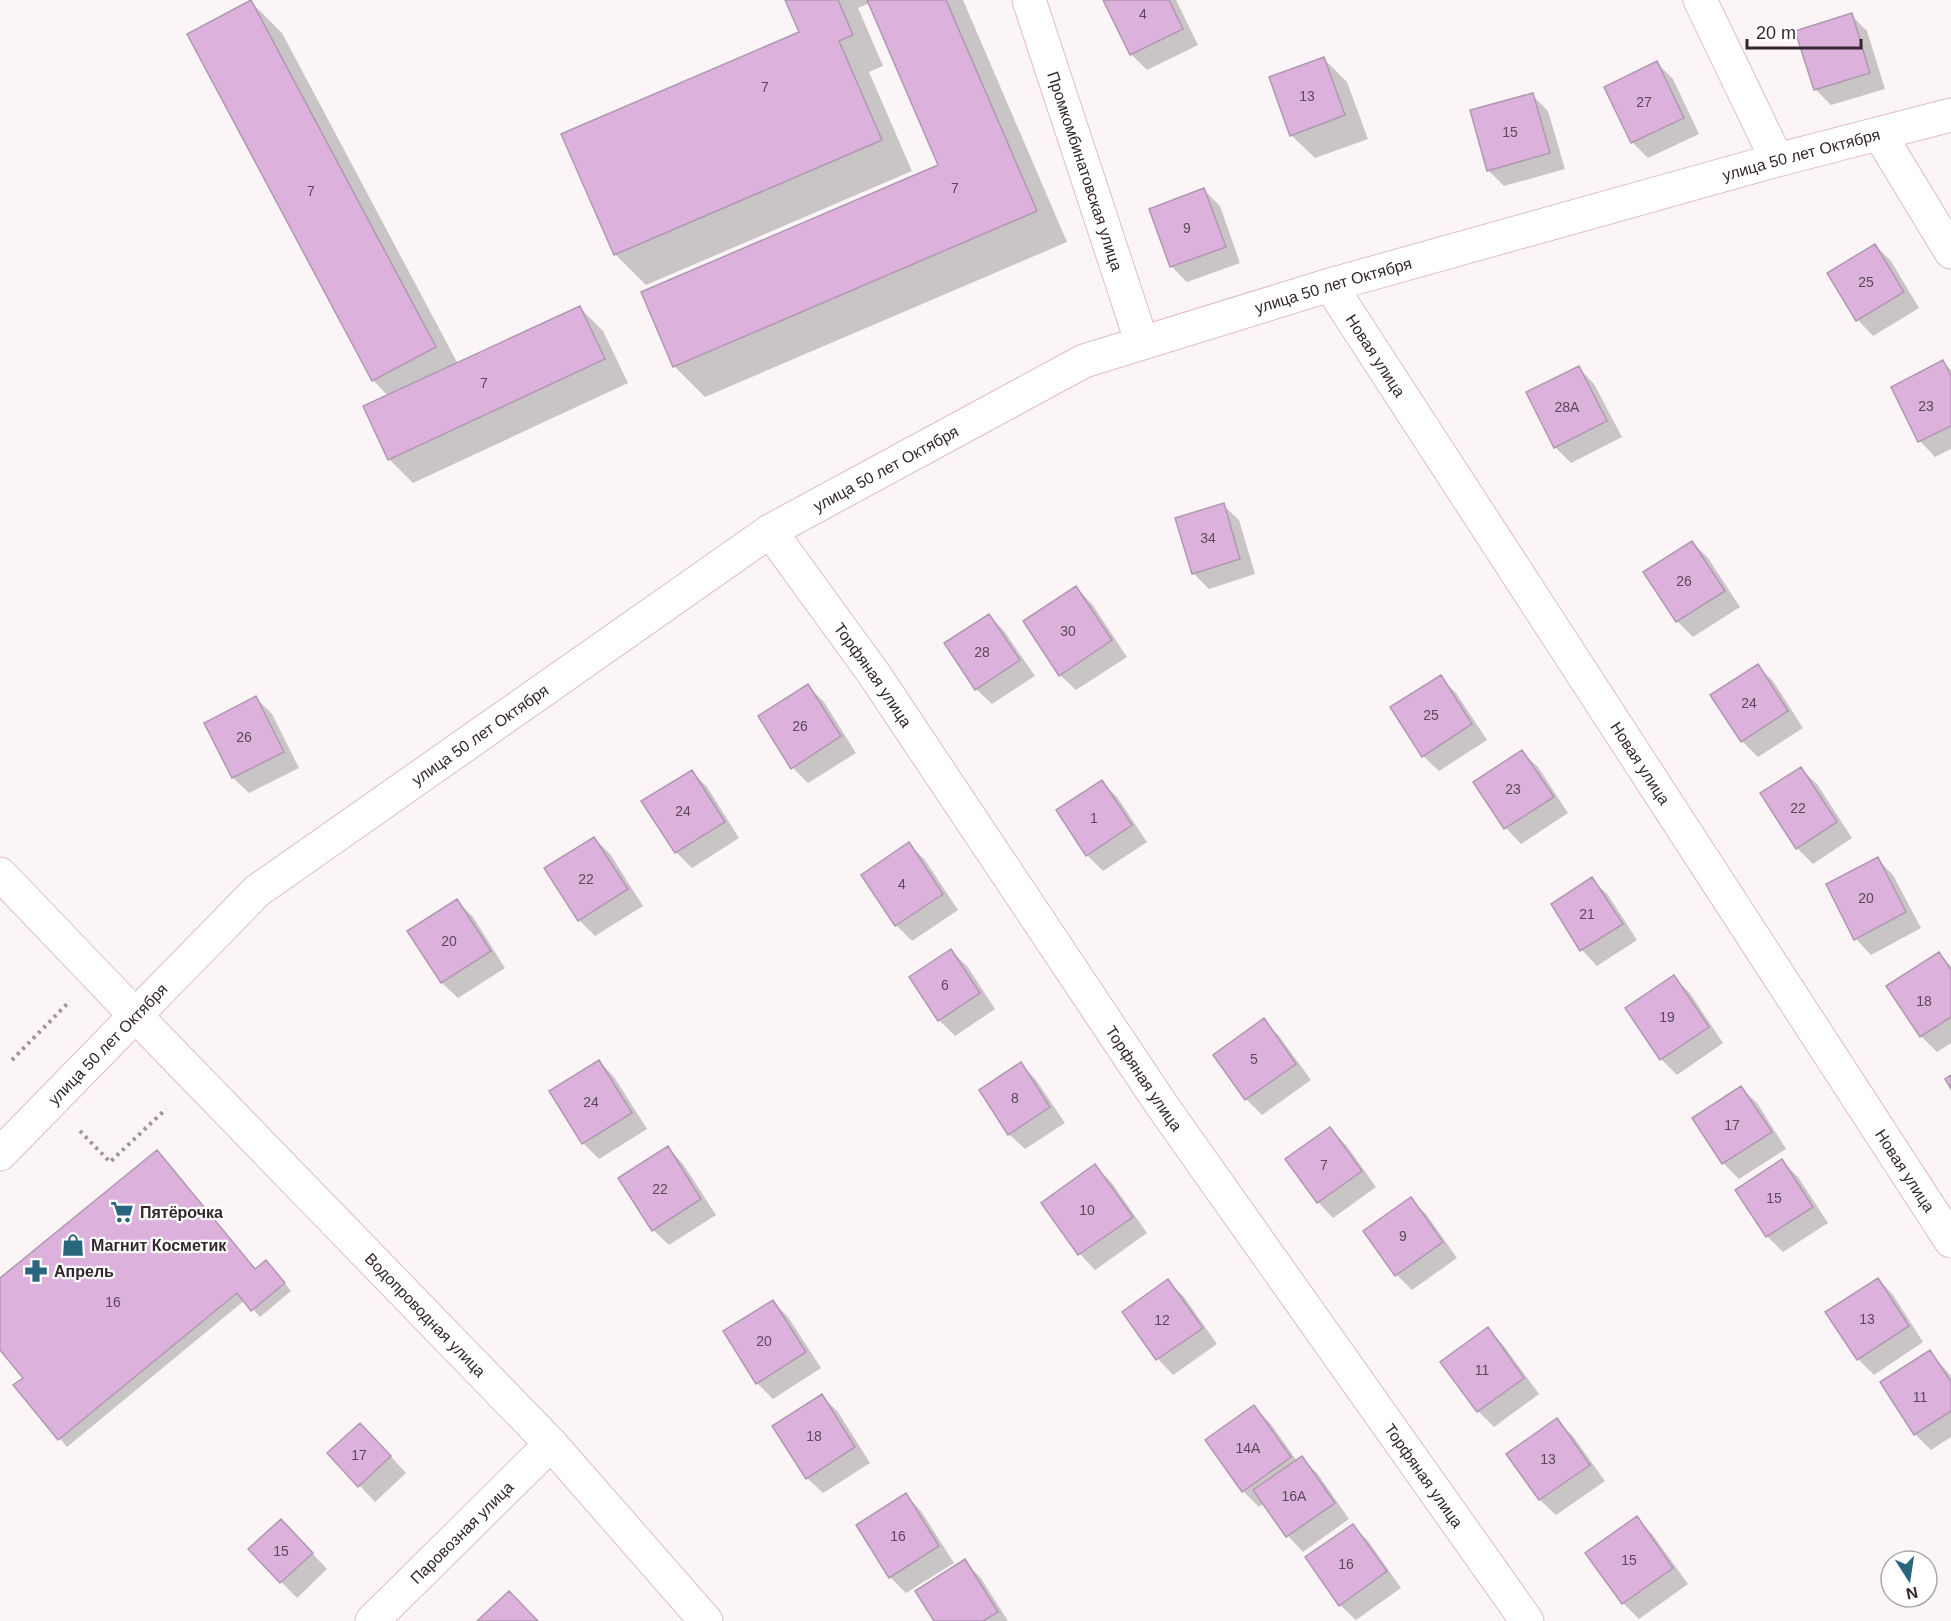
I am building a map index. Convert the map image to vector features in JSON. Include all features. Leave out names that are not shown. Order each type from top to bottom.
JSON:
[{"type":"street","name":"Промкомбинатовская улица","points":[[1029,0],[1142,343]]},
{"type":"street","points":[[1700,0],[1778,160]]},
{"type":"street","name":"улица 50 лет Октября","points":[[0,1155],[257,891],[770,531],[1084,362],[1330,285],[1778,160],[1951,115]]},
{"type":"street","points":[[1880,135],[1951,252]]},
{"type":"street","name":"Новая улица","points":[[1330,285],[1951,1241]]},
{"type":"street","name":"Торфяная улица","points":[[770,531],[874,674],[1161,1104],[1527,1621]]},
{"type":"street","name":"Водопроводная улица","points":[[0,874],[551,1444],[706,1621]]},
{"type":"street","name":"Паровозная улица","points":[[372,1621],[551,1444]]},
{"type":"path","points":[[12,1060],[69,1002],[62,994]]},
{"type":"path","points":[[80,1131],[110,1161],[165,1109]]},
{"type":"building","points":[[251,0],[436,347],[372,381],[187,34]]},
{"type":"building","points":[[785,0],[838,0],[853,35],[839,41],[882,140],[614,255],[561,134],[799,32]]},
{"type":"building","points":[[867,0],[946,0],[1037,211],[673,367],[641,292],[938,165]]},
{"type":"building","points":[[1103,0],[1169,0],[1183,29],[1130,55]]},
{"type":"building","points":[[1852,13],[1870,73],[1814,90],[1795,31]]},
{"type":"building","points":[[1324,57],[1345,115],[1290,136],[1269,77]]},
{"type":"building","points":[[1657,61],[1684,118],[1631,143],[1604,87]]},
{"type":"building","points":[[1533,93],[1550,153],[1487,171],[1470,110]]},
{"type":"building","points":[[1204,188],[1226,247],[1170,267],[1149,209]]},
{"type":"building","points":[[1875,244],[1904,292],[1856,321],[1827,273]]},
{"type":"building","points":[[580,306],[605,359],[388,460],[363,406]]},
{"type":"building","points":[[1943,360],[1951,376],[1951,426],[1918,442],[1891,387]]},
{"type":"building","points":[[1579,366],[1607,421],[1554,448],[1526,392]]},
{"type":"building","points":[[1224,503],[1240,559],[1192,574],[1175,518]]},
{"type":"building","points":[[1692,541],[1725,591],[1676,622],[1643,572]]},
{"type":"building","points":[[1076,586],[1112,640],[1059,676],[1023,621]]},
{"type":"building","points":[[989,614],[1020,660],[975,690],[944,643]]},
{"type":"building","points":[[1758,664],[1788,711],[1741,742],[1710,695]]},
{"type":"building","points":[[1441,675],[1472,724],[1422,757],[1390,707]]},
{"type":"building","points":[[808,684],[841,736],[791,769],[758,716]]},
{"type":"building","points":[[256,696],[284,752],[232,778],[204,723]]},
{"type":"building","points":[[1522,750],[1554,797],[1504,829],[1473,782]]},
{"type":"building","points":[[1801,767],[1837,822],[1796,849],[1760,793]]},
{"type":"building","points":[[692,770],[725,822],[675,853],[641,801]]},
{"type":"building","points":[[1102,780],[1132,825],[1086,856],[1056,810]]},
{"type":"building","points":[[594,837],[628,889],[578,921],[544,868]]},
{"type":"building","points":[[909,842],[943,894],[895,926],[861,875]]},
{"type":"building","points":[[1878,857],[1906,912],[1854,940],[1826,884]]},
{"type":"building","points":[[1592,877],[1623,924],[1580,951],[1551,904]]},
{"type":"building","points":[[457,899],[491,951],[441,983],[407,931]]},
{"type":"building","points":[[951,949],[980,993],[938,1021],[909,977]]},
{"type":"building","points":[[1939,952],[1951,970],[1951,1017],[1920,1037],[1886,986]]},
{"type":"building","points":[[1674,975],[1709,1027],[1660,1060],[1625,1008]]},
{"type":"building","points":[[1264,1018],[1296,1064],[1245,1100],[1213,1055]]},
{"type":"building","points":[[599,1060],[632,1113],[582,1144],[549,1091]]},
{"type":"building","points":[[1021,1062],[1050,1107],[1008,1135],[979,1090]]},
{"type":"building","points":[[1951,1075],[1951,1089],[1945,1079]]},
{"type":"building","points":[[1741,1086],[1772,1132],[1722,1164],[1692,1118]]},
{"type":"building","points":[[1330,1127],[1362,1171],[1317,1203],[1285,1159]]},
{"type":"building","points":[[668,1146],[701,1199],[652,1231],[618,1178]]},
{"type":"building","points":[[157,1150],[255,1269],[266,1260],[285,1283],[251,1311],[237,1293],[58,1440],[13,1385],[23,1378],[0,1350],[0,1278]]},
{"type":"building","points":[[1782,1159],[1813,1207],[1766,1237],[1735,1190]]},
{"type":"building","points":[[1095,1164],[1133,1217],[1078,1255],[1041,1203]]},
{"type":"building","points":[[1411,1197],[1443,1242],[1395,1276],[1363,1231]]},
{"type":"building","points":[[1878,1278],[1909,1326],[1857,1360],[1825,1312]]},
{"type":"building","points":[[1168,1279],[1203,1328],[1156,1360],[1122,1312]]},
{"type":"building","points":[[773,1300],[806,1352],[756,1384],[723,1331]]},
{"type":"building","points":[[1488,1327],[1524,1378],[1477,1412],[1440,1362]]},
{"type":"building","points":[[1930,1350],[1951,1382],[1951,1411],[1914,1435],[1880,1382]]},
{"type":"building","points":[[822,1394],[855,1447],[806,1479],[772,1426]]},
{"type":"building","points":[[1254,1405],[1291,1457],[1242,1492],[1205,1440]]},
{"type":"building","points":[[1557,1418],[1590,1465],[1539,1500],[1506,1454]]},
{"type":"building","points":[[360,1423],[391,1456],[358,1487],[327,1453]]},
{"type":"building","points":[[1302,1456],[1335,1503],[1286,1537],[1253,1490]]},
{"type":"building","points":[[906,1493],[939,1546],[889,1578],[856,1525]]},
{"type":"building","points":[[1637,1516],[1673,1568],[1622,1604],[1585,1553]]},
{"type":"building","points":[[281,1519],[313,1553],[280,1583],[248,1549]]},
{"type":"building","points":[[1353,1524],[1387,1571],[1339,1606],[1305,1557]]},
{"type":"building","points":[[965,1559],[998,1612],[983,1621],[934,1621],[915,1591]]},
{"type":"building","points":[[509,1591],[538,1621],[477,1621]]},
{"type":"place","name":"Пятёрочка","points":[[122,1212]]},
{"type":"place","name":"Магнит Косметик","points":[[73,1245]]},
{"type":"place","name":"Апрель","points":[[36,1271]]}]
